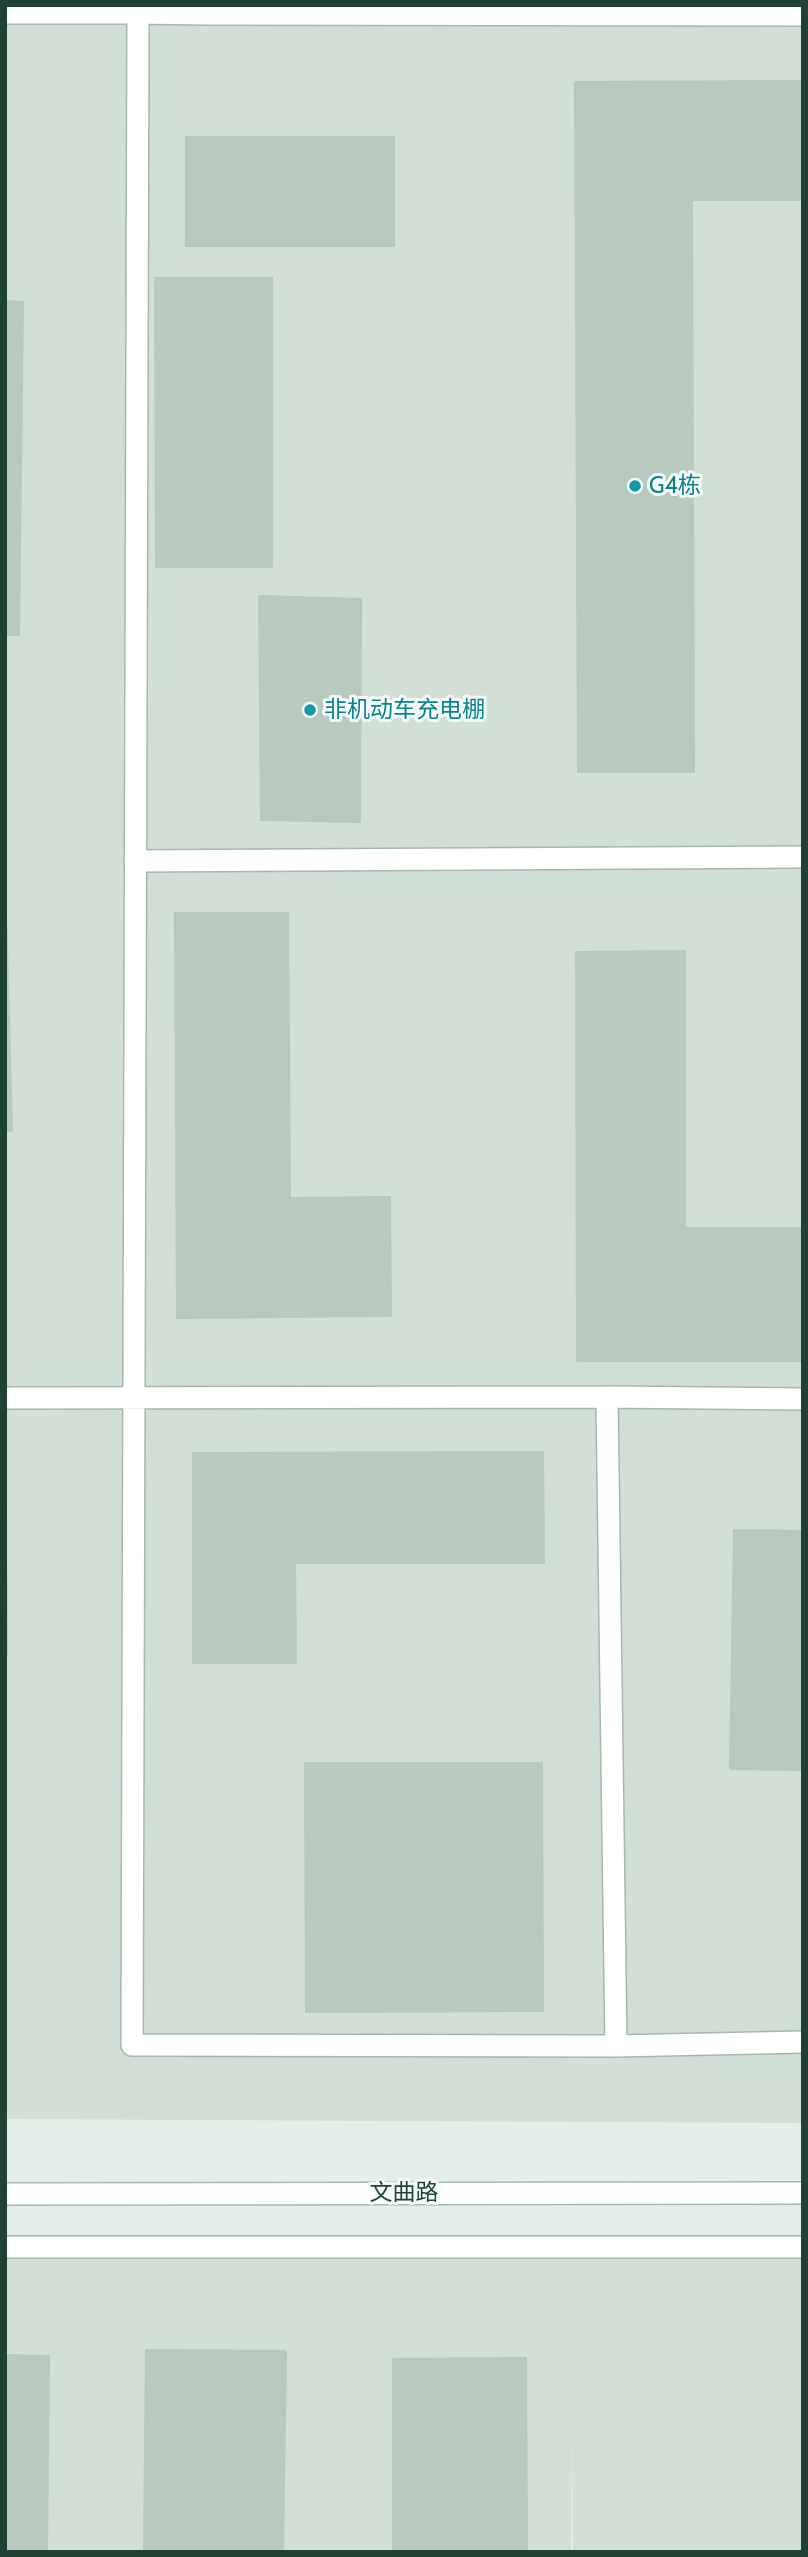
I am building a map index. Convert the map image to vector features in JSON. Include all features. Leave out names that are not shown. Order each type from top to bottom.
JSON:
[{"type":"street","points":[[5,13],[208,10],[803,15]]},
{"type":"street","points":[[138,13],[132,2045],[616,2046],[803,2042]]},
{"type":"street","points":[[135,861],[803,857]]},
{"type":"street","points":[[607,1397],[616,2046]]},
{"type":"street","points":[[5,1398],[803,1399]]},
{"type":"street","name":"文曲路","points":[[5,2194],[803,2193]]},
{"type":"street","points":[[5,2247],[803,2246]]},
{"type":"shaded area","points":[[5,5],[803,5],[803,2123],[5,2119]]},
{"type":"shaded area","points":[[5,2247],[803,2247],[803,2552],[573,2552],[572,2434],[571,2552],[5,2552]]},
{"type":"building","name":"G4栋","points":[[803,81],[803,200],[692,200],[694,772],[578,772],[575,82]]},
{"type":"building","points":[[186,137],[394,137],[394,246],[186,246]]},
{"type":"building","points":[[155,278],[272,278],[272,567],[156,567]]},
{"type":"building","points":[[5,301],[23,302],[19,635],[5,635]]},
{"type":"building","name":"非机动车充电棚","points":[[259,596],[361,599],[360,822],[261,820]]},
{"type":"building","points":[[5,875],[12,1131],[5,1131]]},
{"type":"building","points":[[175,913],[288,913],[290,1198],[390,1197],[391,1316],[177,1318]]},
{"type":"building","points":[[685,951],[685,1228],[803,1228],[803,1361],[577,1361],[576,952]]},
{"type":"building","points":[[543,1452],[544,1563],[295,1563],[296,1663],[193,1663],[193,1453]]},
{"type":"building","points":[[6,1507],[7,1655],[5,1655]]},
{"type":"building","points":[[734,1530],[803,1531],[803,1770],[730,1769]]},
{"type":"building","points":[[305,1763],[542,1763],[543,2011],[306,2012]]},
{"type":"building","points":[[146,2350],[286,2351],[283,2552],[144,2552]]},
{"type":"building","points":[[5,2355],[49,2356],[47,2552],[5,2552]]},
{"type":"building","points":[[526,2358],[527,2552],[393,2552],[393,2359]]},
{"type":"place","name":"G4栋","points":[[635,486]]},
{"type":"place","name":"非机动车充电棚","points":[[310,710]]}]
